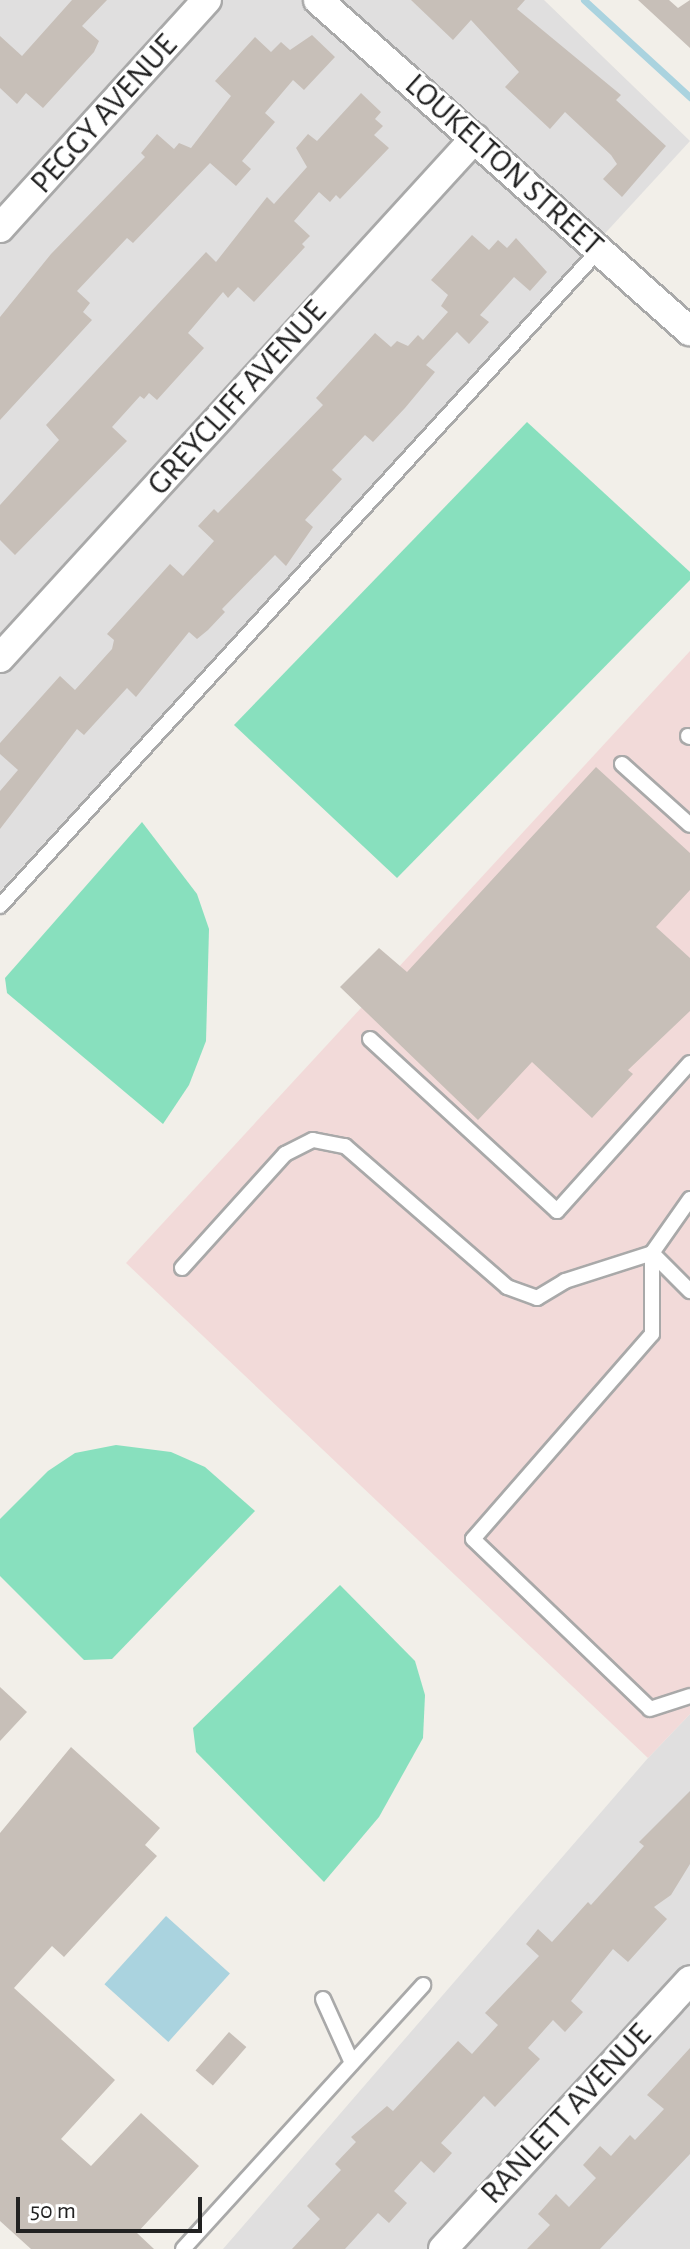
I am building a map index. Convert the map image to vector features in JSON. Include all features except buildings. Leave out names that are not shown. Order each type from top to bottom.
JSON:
[{"type":"street","name":"PEGGY AVENUE","points":[[0,228],[207,0]]},
{"type":"street","name":"LOUKELTON STREET","points":[[318,0],[690,331]]},
{"type":"street","name":"GREYCLIFF AVENUE","points":[[0,658],[475,138]]},
{"type":"street","name":"RANLETT AVENUE","points":[[443,2249],[690,1980]]},
{"type":"lane","points":[[0,906],[600,249]]},
{"type":"lane","points":[[622,764],[690,825]]},
{"type":"lane","points":[[370,1039],[557,1211],[690,1063]]},
{"type":"lane","points":[[182,1268],[285,1154],[313,1140],[345,1146],[507,1287],[537,1298],[565,1281],[652,1253]]},
{"type":"lane","points":[[690,1199],[652,1253],[652,1334],[473,1539],[650,1709],[690,1696]]},
{"type":"lane","points":[[652,1253],[690,1291]]},
{"type":"lane","points":[[183,2249],[423,1985]]},
{"type":"lane","points":[[323,1999],[352,2063]]},
{"type":"shaded area","points":[[0,0],[544,0],[690,141],[0,891]]},
{"type":"shaded area","points":[[690,651],[690,1714],[648,1758],[126,1263]]},
{"type":"shaded area","points":[[690,1714],[690,2249],[223,2249],[648,1758]]},
{"type":"green space","points":[[527,422],[690,572],[690,580],[397,878],[234,725]]},
{"type":"green space","points":[[142,822],[197,894],[209,929],[206,1041],[189,1085],[163,1124],[7,993],[5,978]]},
{"type":"green space","points":[[116,1445],[171,1452],[205,1467],[255,1511],[112,1659],[84,1660],[0,1576],[0,1519],[48,1471],[75,1453]]},
{"type":"green space","points":[[340,1585],[415,1661],[425,1695],[423,1738],[379,1817],[324,1882],[196,1752],[193,1728]]},
{"type":"water","points":[[166,1916],[230,1974],[168,2042],[104,1984]]},
{"type":"waterway","points":[[584,0],[690,97]]}]
